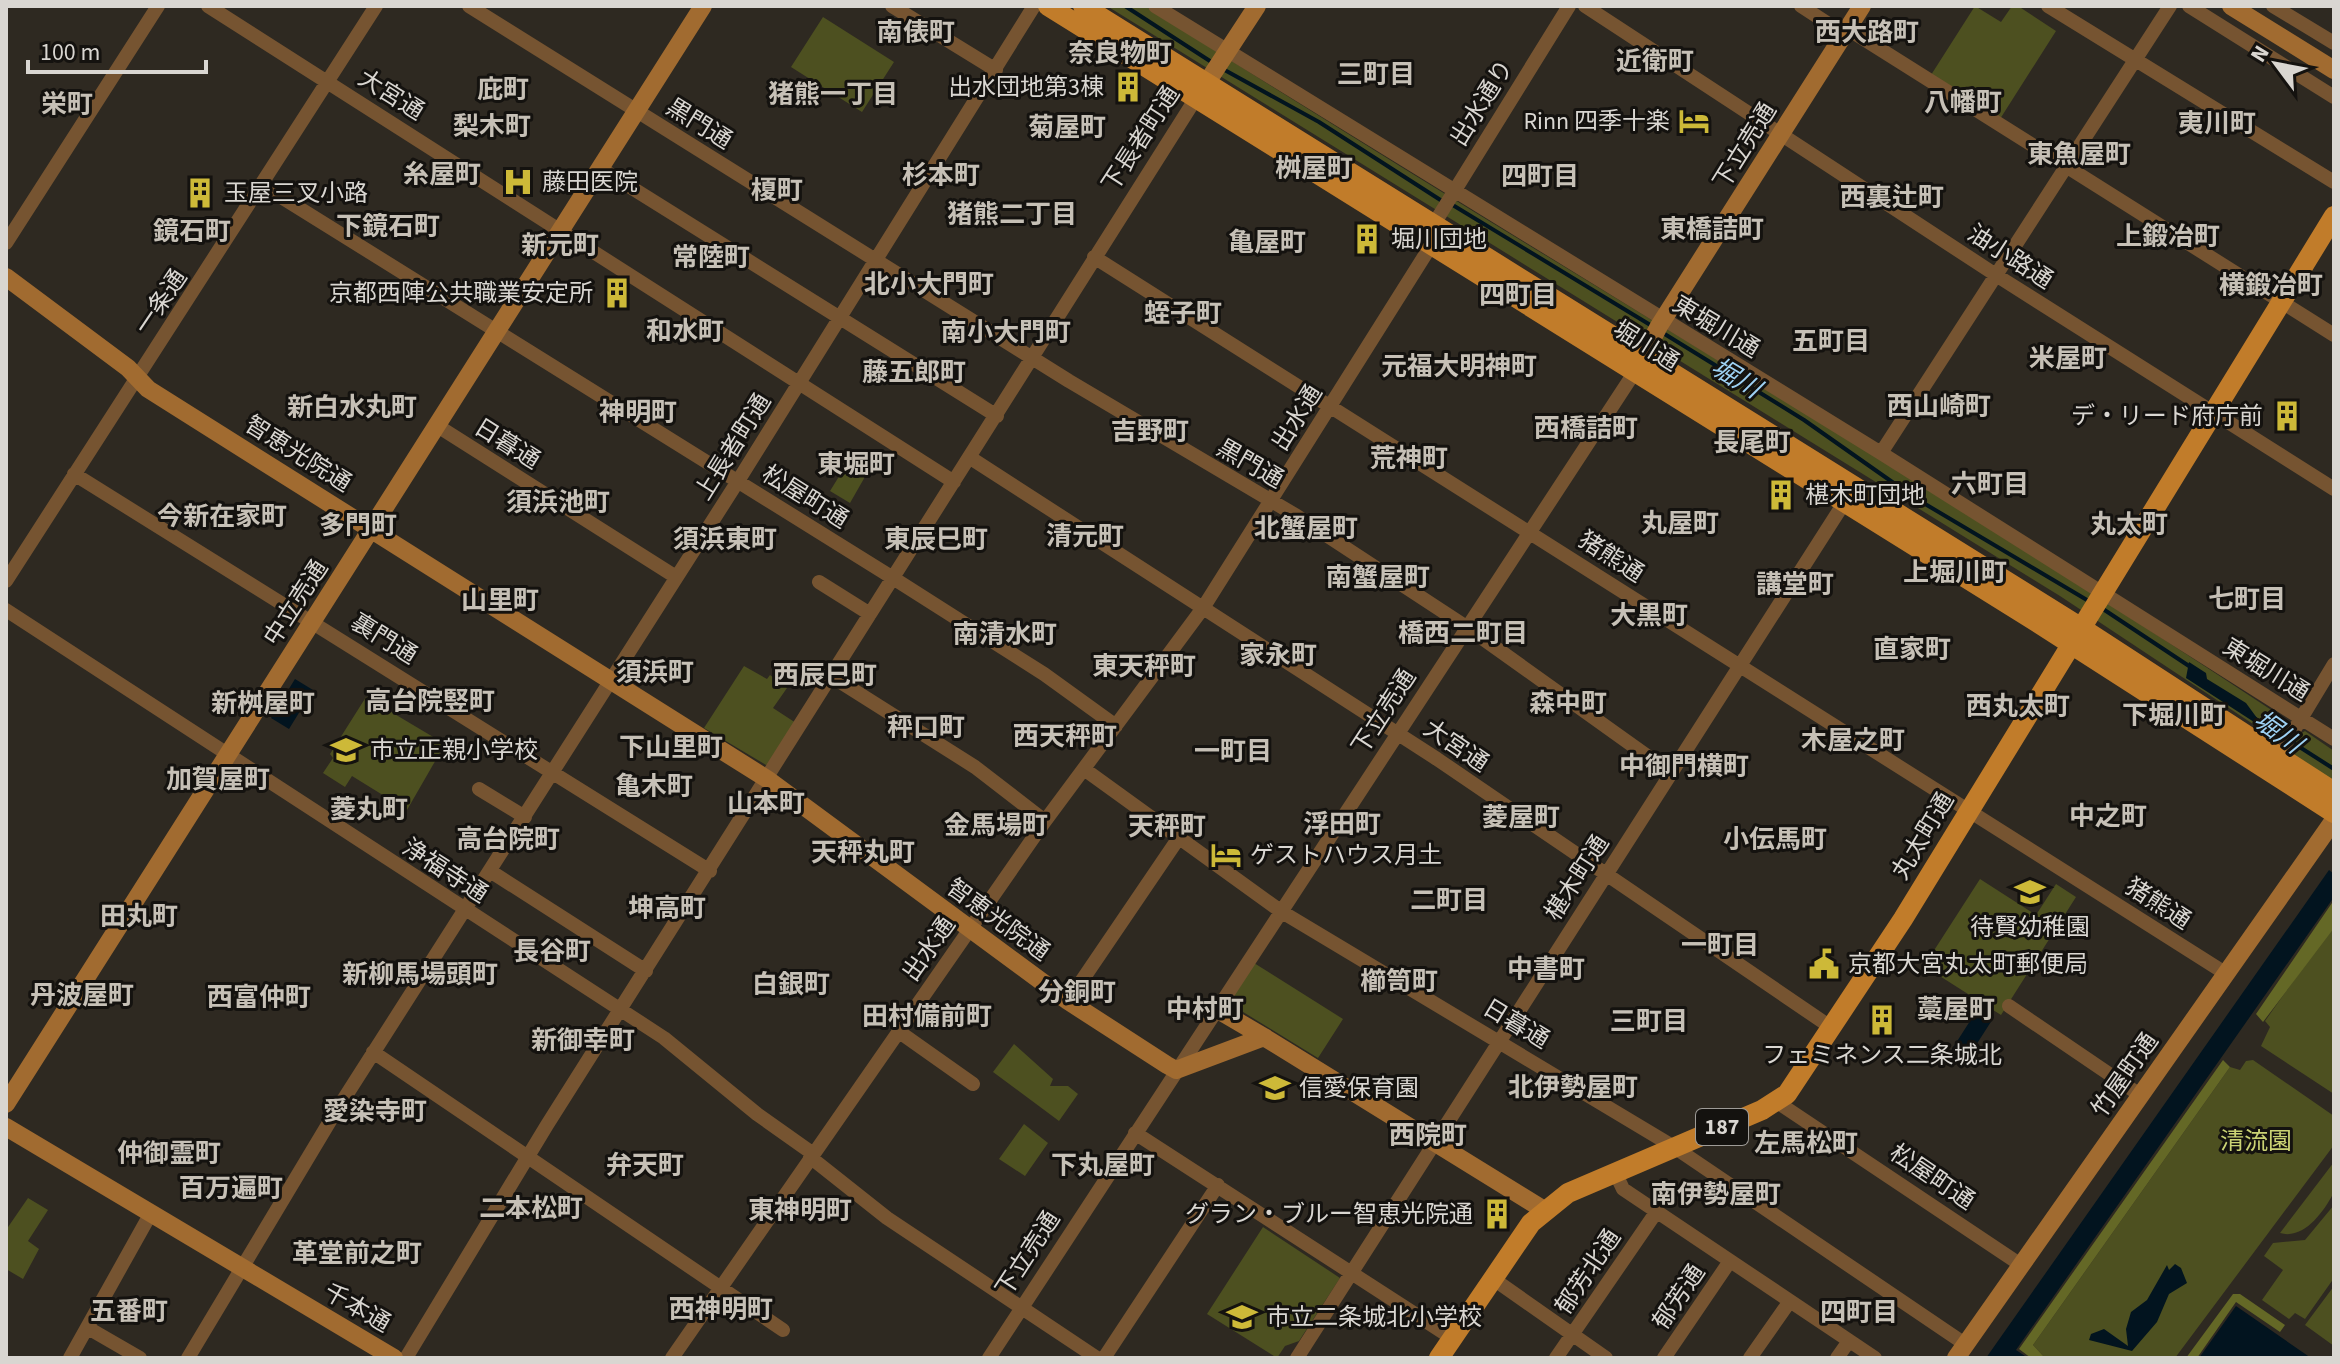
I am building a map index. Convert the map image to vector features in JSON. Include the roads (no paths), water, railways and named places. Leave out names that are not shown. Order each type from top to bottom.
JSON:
[{"type":"main road","name":"堀川通","points":[[1048,6],[1206,85]]},
{"type":"main road","name":"堀川通","points":[[1083,6],[1643,355],[2088,615],[2282,750],[2334,792]]},
{"type":"main road","name":"丸太町通","points":[[1439,1358],[1492,1278],[1544,1210],[1568,1193],[1777,1102],[1832,1028],[1970,810],[2334,216]]},
{"type":"main road","name":"堀川通","points":[[1643,355],[1844,503],[2088,615],[2334,813]]},
{"type":"street","points":[[6,243],[158,6]]},
{"type":"street","name":"一条通","points":[[6,581],[376,6]]},
{"type":"street","name":"黒門通","points":[[469,6],[1034,359],[1272,502],[1468,628],[1671,773]]},
{"type":"street","name":"中立売通","points":[[6,1104],[703,6]]},
{"type":"street","points":[[892,6],[996,70]]},
{"type":"street","name":"上長者町通","points":[[188,1358],[373,1052],[738,481],[1034,6]]},
{"type":"street","name":"東堀川通","points":[[1155,6],[1227,54],[1661,323],[1881,453],[2088,615],[2334,739]]},
{"type":"street","name":"下長者町通","points":[[406,1358],[621,1010],[1034,359],[1094,257],[1257,6]]},
{"type":"street","name":"出水通り","points":[[1435,227],[1452,193],[1569,6]]},
{"type":"street","name":"油小路通","points":[[1585,6],[1994,274],[2334,489]]},
{"type":"street","points":[[1801,6],[2334,335]]},
{"type":"street","name":"下立売通","points":[[989,1358],[1531,532],[1862,6]]},
{"type":"street","points":[[2048,6],[2334,182]]},
{"type":"street","points":[[1881,453],[2170,6]]},
{"type":"street","points":[[2189,6],[2334,97]]},
{"type":"street","points":[[2231,6],[2326,65],[2332,42],[2273,6]]},
{"type":"street","name":"大宮通","points":[[217,8],[954,482]]},
{"type":"street","points":[[600,168],[997,416]]},
{"type":"street","name":"松屋町通","points":[[262,185],[893,578],[1044,674],[1116,726]]},
{"type":"street","name":"出水通","points":[[672,1358],[1045,821],[1203,608],[1272,502],[1435,227]]},
{"type":"street","name":"猪熊通","points":[[1094,257],[1331,404],[2225,973]]},
{"type":"street","name":"智恵光院通","points":[[6,277],[128,368],[148,389],[767,779],[1068,1001],[1176,1070]]},
{"type":"street","name":"日暮通","points":[[436,425],[676,577]]},
{"type":"street","name":"大宮通","points":[[969,457],[1399,734],[1832,1028]]},
{"type":"street","name":"裏門通","points":[[74,474],[710,871]]},
{"type":"street","name":"椹木町通","points":[[1297,1358],[1844,503]]},
{"type":"street","points":[[819,582],[870,614]]},
{"type":"street","name":"浄福寺通","points":[[6,610],[664,1038],[887,1218],[1097,1358]]},
{"type":"street","points":[[2282,750],[2334,664]]},
{"type":"street","points":[[831,676],[975,767],[1045,821]]},
{"type":"street","name":"日暮通","points":[[1084,769],[1282,912],[1501,1040],[1674,1147],[1961,1351]]},
{"type":"street","points":[[479,789],[525,817]]},
{"type":"street","name":"竹屋町通","points":[[1961,1351],[2334,820]]},
{"type":"street","points":[[1068,1001],[1178,839]]},
{"type":"street","points":[[490,871],[646,971]]},
{"type":"street","points":[[2009,1006],[2140,1095]]},
{"type":"street","points":[[1218,1010],[1544,1210]]},
{"type":"street","points":[[898,1031],[973,1084]]},
{"type":"street","points":[[1176,1070],[1264,1037]]},
{"type":"street","points":[[373,1052],[783,1330]]},
{"type":"street","name":"松屋町通","points":[[1777,1102],[2021,1265]]},
{"type":"street","name":"千本通","points":[[6,1127],[394,1358]]},
{"type":"street","points":[[1135,1133],[1452,1338]]},
{"type":"street","points":[[1615,1172],[1623,1189],[1875,1358]]},
{"type":"street","points":[[1104,1358],[1218,1185]]},
{"type":"street","name":"郁芳北通","points":[[1556,1358],[1657,1211]]},
{"type":"street","points":[[70,1358],[151,1213]]},
{"type":"street","name":"郁芳通","points":[[1664,1358],[1730,1261]]},
{"type":"street","points":[[1492,1278],[1606,1358]]},
{"type":"street","points":[[1750,1358],[1790,1301]]},
{"type":"street","points":[[88,1328],[140,1358]]},
{"type":"street","points":[[1837,1358],[1849,1341]]},
{"type":"water","points":[[2189,662],[2206,673],[2207,679],[2246,703],[2257,718],[2254,722],[2186,678]]},
{"type":"water","points":[[295,679],[313,690],[289,729],[271,718]]},
{"type":"water","points":[[2329,870],[2334,874],[2334,897],[2016,1350],[2028,1358],[1986,1358]]},
{"type":"water","points":[[1979,1007],[1994,1017],[1962,1067],[1947,1057]]},
{"type":"water","points":[[2175,1264],[2181,1268],[2187,1283],[2169,1294],[2157,1322],[2132,1351],[2089,1340],[2091,1334],[2104,1329],[2128,1346],[2126,1329],[2131,1312],[2147,1300],[2167,1265],[2169,1270]]},
{"type":"water","points":[[2236,1306],[2311,1358],[2199,1358]]},
{"type":"waterway","name":"堀川","points":[[1125,6],[1213,63]]},
{"type":"waterway","name":"堀川","points":[[1221,68],[1319,122],[1442,201]]},
{"type":"waterway","name":"堀川","points":[[1451,204],[1652,326]]},
{"type":"waterway","name":"堀川","points":[[1663,333],[1804,420],[1915,498],[2092,603]]},
{"type":"waterway","name":"堀川","points":[[2103,609],[2189,666]]},
{"type":"waterway","name":"堀川","points":[[2254,718],[2334,769]]},
{"type":"place","name":"出水団地第3棟","points":[[1128,87]]},
{"type":"place","name":"Rinn 四季十楽","points":[[1694,121]]},
{"type":"place","name":"藤田医院","points":[[518,182]]},
{"type":"place","name":"玉屋三叉小路","points":[[200,193]]},
{"type":"place","name":"堀川団地","points":[[1367,239]]},
{"type":"place","name":"京都西陣公共職業安定所","points":[[617,293]]},
{"type":"place","name":"デ・リード府庁前","points":[[2287,416]]},
{"type":"place","name":"椹木町団地","points":[[1781,495]]},
{"type":"place","name":"市立正親小学校","points":[[346,750]]},
{"type":"place","name":"ゲストハウス月土","points":[[1226,855]]},
{"type":"place","name":"待賢幼稚園","points":[[2030,892]]},
{"type":"place","name":"京都大宮丸太町郵便局","points":[[1824,964]]},
{"type":"place","name":"フェミネンス二条城北","points":[[1882,1020]]},
{"type":"place","name":"信愛保育園","points":[[1275,1088]]},
{"type":"place","name":"グラン・ブルー智恵光院通","points":[[1497,1214]]},
{"type":"place","name":"市立二条城北小学校","points":[[1242,1317]]},
{"type":"district","name":"南俵町","points":[[916,32]]},
{"type":"district","name":"西大路町","points":[[1867,32]]},
{"type":"district","name":"奈良物町","points":[[1120,53]]},
{"type":"district","name":"近衛町","points":[[1655,61]]},
{"type":"district","name":"三町目","points":[[1376,74]]},
{"type":"district","name":"庇町","points":[[503,89]]},
{"type":"district","name":"猪熊一丁目","points":[[833,94]]},
{"type":"district","name":"八幡町","points":[[1963,102]]},
{"type":"district","name":"栄町","points":[[67,104]]},
{"type":"district","name":"夷川町","points":[[2217,123]]},
{"type":"district","name":"梨木町","points":[[492,126]]},
{"type":"district","name":"菊屋町","points":[[1067,127]]},
{"type":"district","name":"東魚屋町","points":[[2079,154]]},
{"type":"district","name":"桝屋町","points":[[1314,168]]},
{"type":"district","name":"糸屋町","points":[[442,174]]},
{"type":"district","name":"杉本町","points":[[941,175]]},
{"type":"district","name":"四町目","points":[[1540,176]]},
{"type":"district","name":"榎町","points":[[777,190]]},
{"type":"district","name":"西裏辻町","points":[[1892,197]]},
{"type":"district","name":"猪熊二丁目","points":[[1012,214]]},
{"type":"district","name":"下鏡石町","points":[[388,226]]},
{"type":"district","name":"東橋詰町","points":[[1712,229]]},
{"type":"district","name":"鏡石町","points":[[192,231]]},
{"type":"district","name":"上鍛冶町","points":[[2168,236]]},
{"type":"district","name":"亀屋町","points":[[1267,242]]},
{"type":"district","name":"新元町","points":[[560,245]]},
{"type":"district","name":"常陸町","points":[[711,257]]},
{"type":"district","name":"北小大門町","points":[[929,284]]},
{"type":"district","name":"横鍛冶町","points":[[2271,285]]},
{"type":"district","name":"四町目","points":[[1518,295]]},
{"type":"district","name":"蛭子町","points":[[1183,313]]},
{"type":"district","name":"和水町","points":[[685,331]]},
{"type":"district","name":"南小大門町","points":[[1006,332]]},
{"type":"district","name":"五町目","points":[[1831,341]]},
{"type":"district","name":"米屋町","points":[[2068,358]]},
{"type":"district","name":"元福大明神町","points":[[1459,366]]},
{"type":"district","name":"藤五郎町","points":[[914,372]]},
{"type":"district","name":"西山崎町","points":[[1939,406]]},
{"type":"district","name":"新白水丸町","points":[[352,407]]},
{"type":"district","name":"神明町","points":[[638,412]]},
{"type":"district","name":"西橋詰町","points":[[1586,428]]},
{"type":"district","name":"吉野町","points":[[1150,431]]},
{"type":"district","name":"長尾町","points":[[1752,442]]},
{"type":"district","name":"荒神町","points":[[1409,458]]},
{"type":"district","name":"東堀町","points":[[856,464]]},
{"type":"district","name":"六町目","points":[[1990,484]]},
{"type":"district","name":"須浜池町","points":[[558,502]]},
{"type":"district","name":"今新在家町","points":[[222,516]]},
{"type":"district","name":"丸屋町","points":[[1680,523]]},
{"type":"district","name":"丸太町","points":[[2129,524]]},
{"type":"district","name":"多門町","points":[[358,525]]},
{"type":"district","name":"北蟹屋町","points":[[1306,528]]},
{"type":"district","name":"清元町","points":[[1085,536]]},
{"type":"district","name":"須浜東町","points":[[725,539]]},
{"type":"district","name":"東辰巳町","points":[[936,539]]},
{"type":"district","name":"上堀川町","points":[[1955,572]]},
{"type":"district","name":"南蟹屋町","points":[[1378,577]]},
{"type":"district","name":"講堂町","points":[[1795,584]]},
{"type":"district","name":"七町目","points":[[2247,599]]},
{"type":"district","name":"山里町","points":[[500,600]]},
{"type":"district","name":"大黒町","points":[[1649,615]]},
{"type":"district","name":"橋西二町目","points":[[1463,633]]},
{"type":"district","name":"南清水町","points":[[1005,634]]},
{"type":"district","name":"直家町","points":[[1912,649]]},
{"type":"district","name":"家永町","points":[[1278,655]]},
{"type":"district","name":"東天秤町","points":[[1144,666]]},
{"type":"district","name":"須浜町","points":[[655,672]]},
{"type":"district","name":"西辰巳町","points":[[825,675]]},
{"type":"district","name":"高台院竪町","points":[[430,701]]},
{"type":"district","name":"新桝屋町","points":[[263,703]]},
{"type":"district","name":"森中町","points":[[1568,703]]},
{"type":"district","name":"西丸太町","points":[[2018,706]]},
{"type":"district","name":"下堀川町","points":[[2174,715]]},
{"type":"district","name":"秤口町","points":[[926,727]]},
{"type":"district","name":"西天秤町","points":[[1065,736]]},
{"type":"district","name":"木屋之町","points":[[1853,740]]},
{"type":"district","name":"下山里町","points":[[671,747]]},
{"type":"district","name":"一町目","points":[[1233,751]]},
{"type":"district","name":"中御門横町","points":[[1684,766]]},
{"type":"district","name":"加賀屋町","points":[[218,779]]},
{"type":"district","name":"亀木町","points":[[654,786]]},
{"type":"district","name":"山本町","points":[[766,803]]},
{"type":"district","name":"菱丸町","points":[[369,809]]},
{"type":"district","name":"中之町","points":[[2108,816]]},
{"type":"district","name":"菱屋町","points":[[1521,817]]},
{"type":"district","name":"浮田町","points":[[1342,824]]},
{"type":"district","name":"金馬場町","points":[[996,825]]},
{"type":"district","name":"天秤町","points":[[1167,826]]},
{"type":"district","name":"高台院町","points":[[508,839]]},
{"type":"district","name":"小伝馬町","points":[[1775,839]]},
{"type":"district","name":"天秤丸町","points":[[863,852]]},
{"type":"district","name":"二町目","points":[[1449,900]]},
{"type":"district","name":"坤高町","points":[[667,908]]},
{"type":"district","name":"田丸町","points":[[139,916]]},
{"type":"district","name":"一町目","points":[[1720,945]]},
{"type":"district","name":"長谷町","points":[[552,951]]},
{"type":"district","name":"中書町","points":[[1546,969]]},
{"type":"district","name":"新柳馬場頭町","points":[[420,974]]},
{"type":"district","name":"櫛笥町","points":[[1399,981]]},
{"type":"district","name":"白銀町","points":[[791,984]]},
{"type":"district","name":"分銅町","points":[[1077,992]]},
{"type":"district","name":"丹波屋町","points":[[82,995]]},
{"type":"district","name":"西富仲町","points":[[259,997]]},
{"type":"district","name":"中村町","points":[[1205,1009]]},
{"type":"district","name":"藁屋町","points":[[1956,1009]]},
{"type":"district","name":"田村備前町","points":[[927,1016]]},
{"type":"district","name":"三町目","points":[[1649,1021]]},
{"type":"district","name":"新御幸町","points":[[583,1040]]},
{"type":"district","name":"北伊勢屋町","points":[[1573,1087]]},
{"type":"district","name":"愛染寺町","points":[[375,1111]]},
{"type":"district","name":"西院町","points":[[1428,1135]]},
{"type":"district","name":"左馬松町","points":[[1806,1143]]},
{"type":"district","name":"仲御霊町","points":[[169,1153]]},
{"type":"district","name":"弁天町","points":[[645,1165]]},
{"type":"district","name":"下丸屋町","points":[[1103,1165]]},
{"type":"district","name":"百万遍町","points":[[231,1188]]},
{"type":"district","name":"南伊勢屋町","points":[[1716,1194]]},
{"type":"district","name":"二本松町","points":[[531,1208]]},
{"type":"district","name":"東神明町","points":[[800,1210]]},
{"type":"district","name":"革堂前之町","points":[[357,1253]]},
{"type":"district","name":"西神明町","points":[[721,1309]]},
{"type":"district","name":"五番町","points":[[129,1311]]},
{"type":"district","name":"四町目","points":[[1859,1312]]},
{"type":"park label","name":"清流園","points":[[2256,1141]]}]
